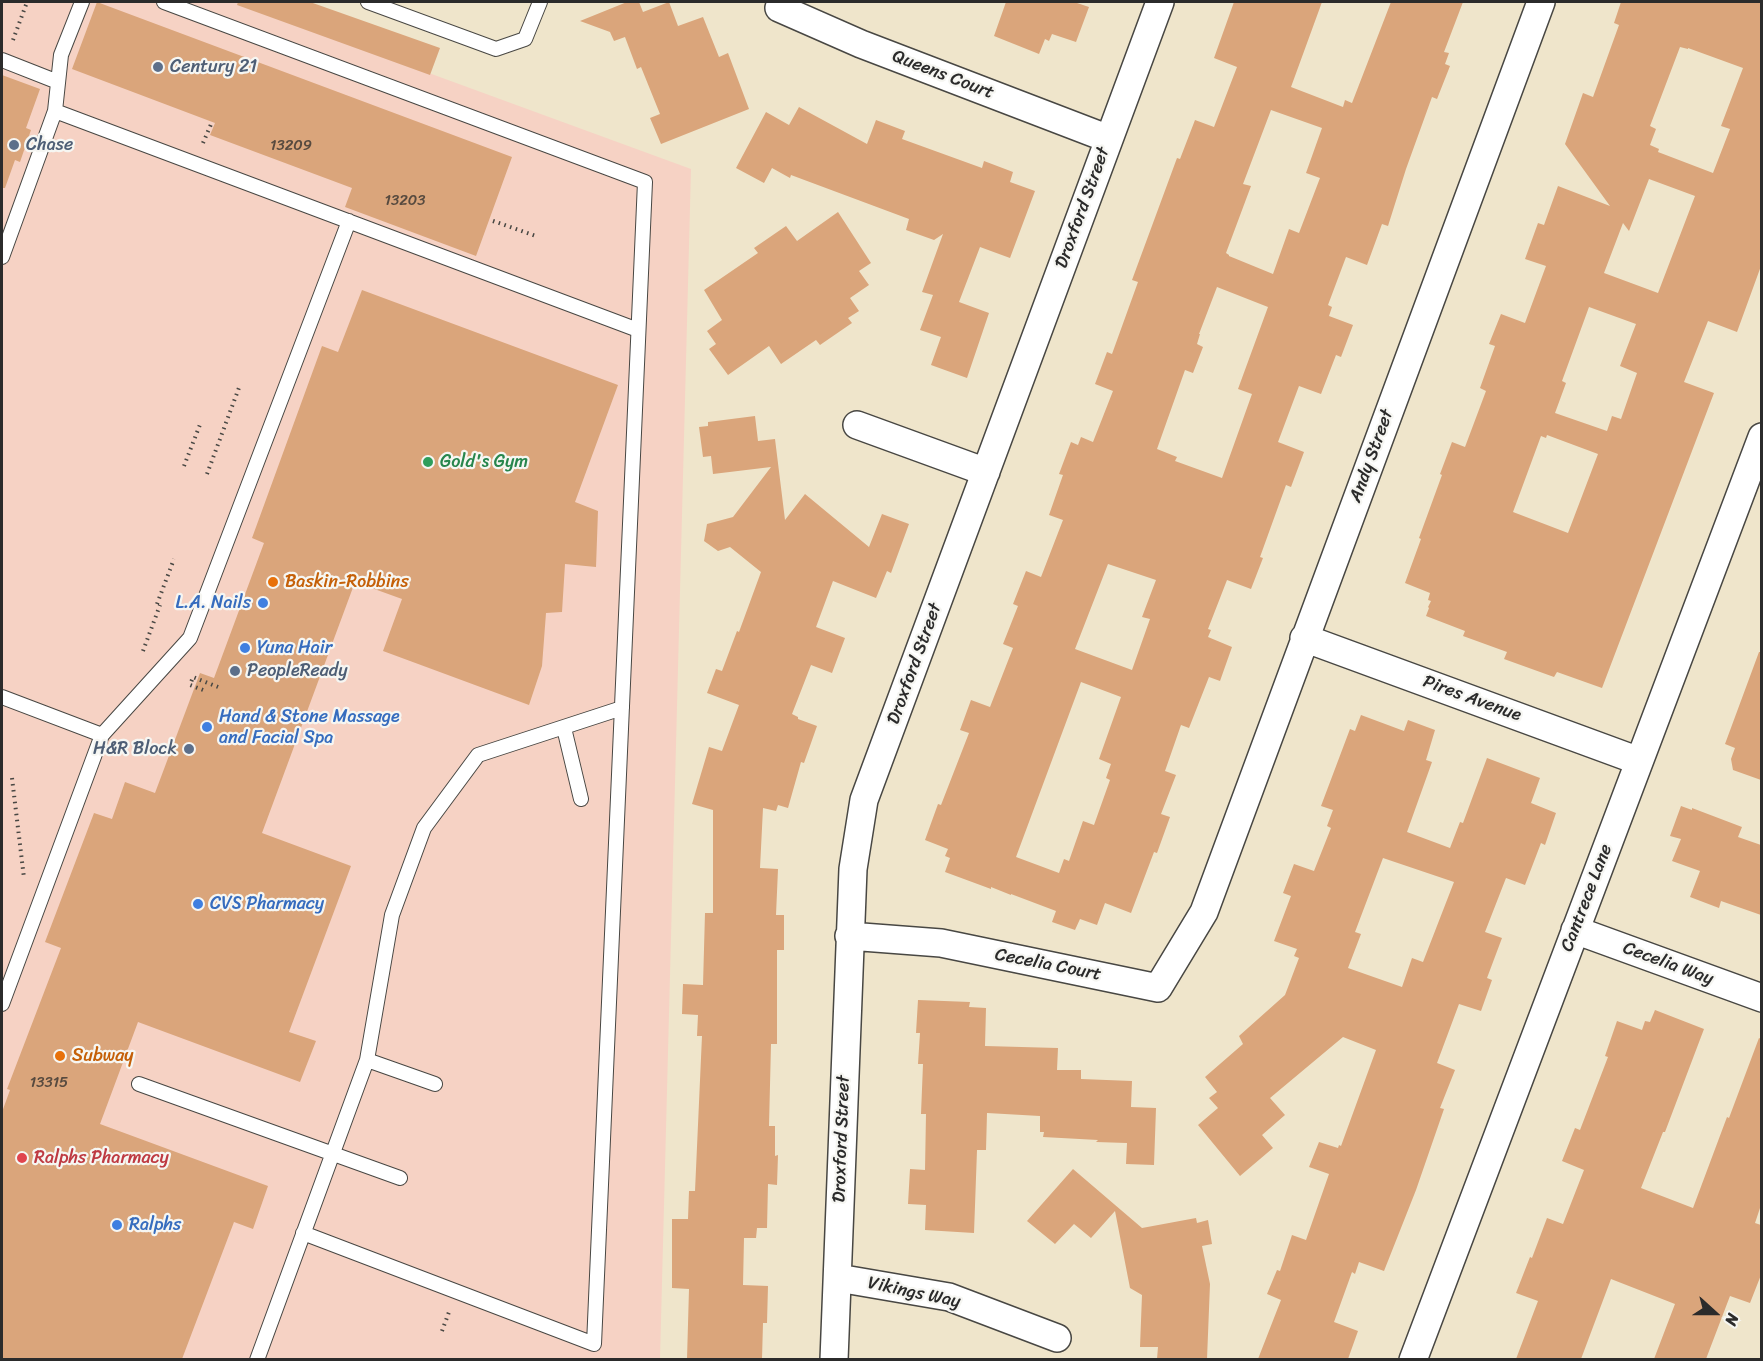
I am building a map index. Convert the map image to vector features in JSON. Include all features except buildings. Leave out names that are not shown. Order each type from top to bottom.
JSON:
[{"type":"street","name":"Droxford Street","points":[[834,1359],[849,936],[853,870],[864,800],[1160,2]]},
{"type":"street","name":"Andy Street","points":[[1204,912],[1541,2]]},
{"type":"street","name":"Queens Court","points":[[780,5],[861,44],[1109,139]]},
{"type":"street","points":[[857,425],[986,472]]},
{"type":"street","name":"Cantrece Lane","points":[[1413,1359],[1761,436]]},
{"type":"street","name":"Pires Avenue","points":[[1304,638],[1639,761]]},
{"type":"street","name":"Cecelia Court","points":[[849,936],[941,943],[1158,988],[1204,912]]},
{"type":"street","name":"Cecelia Way","points":[[1575,930],[1761,998]]},
{"type":"street","name":"Vikings Way","points":[[838,1278],[949,1297],[1057,1338]]},
{"type":"lane","points":[[2,257],[55,111],[61,56],[82,2]]},
{"type":"lane","points":[[164,2],[645,182],[594,1344],[303,1233]]},
{"type":"lane","points":[[368,2],[496,49],[525,39],[540,2]]},
{"type":"lane","points":[[2,60],[58,82]]},
{"type":"lane","points":[[55,111],[638,330]]},
{"type":"lane","points":[[2,1004],[102,735],[190,638],[349,221]]},
{"type":"lane","points":[[2,698],[102,735]]},
{"type":"lane","points":[[257,1359],[367,1060],[392,915],[424,828],[478,755],[622,708]]},
{"type":"lane","points":[[564,728],[581,799]]},
{"type":"lane","points":[[367,1060],[435,1084]]},
{"type":"lane","points":[[139,1084],[400,1178]]},
{"type":"path","points":[[14,36],[27,2]]},
{"type":"path","points":[[205,140],[211,143]]},
{"type":"path","points":[[493,221],[536,236]]},
{"type":"path","points":[[207,474],[240,385]]},
{"type":"path","points":[[184,466],[201,422]]},
{"type":"path","points":[[143,651],[174,559]]},
{"type":"path","points":[[203,690],[190,685],[193,677],[218,687]]},
{"type":"path","points":[[12,777],[24,879]]},
{"type":"shaded area","points":[[2,2],[235,2],[691,169],[660,1359],[2,1360]]},
{"type":"place","name":"Century 21","points":[[158,67]]},
{"type":"place","name":"Chase","points":[[14,145]]},
{"type":"place","name":"Gold's Gym","points":[[428,462]]},
{"type":"place","name":"Baskin-Robbins","points":[[273,582]]},
{"type":"place","name":"L.A. Nails","points":[[263,603]]},
{"type":"place","name":"Yuna Hair","points":[[245,648]]},
{"type":"place","name":"PeopleReady","points":[[235,671]]},
{"type":"place","name":"Hand & Stone Massage and Facial Spa","points":[[207,727]]},
{"type":"place","name":"H&R Block","points":[[189,749]]},
{"type":"place","name":"CVS Pharmacy","points":[[198,904]]},
{"type":"place","name":"Subway","points":[[60,1056]]},
{"type":"place","name":"Ralphs Pharmacy","points":[[22,1158]]},
{"type":"place","name":"Ralphs","points":[[117,1225]]}]
